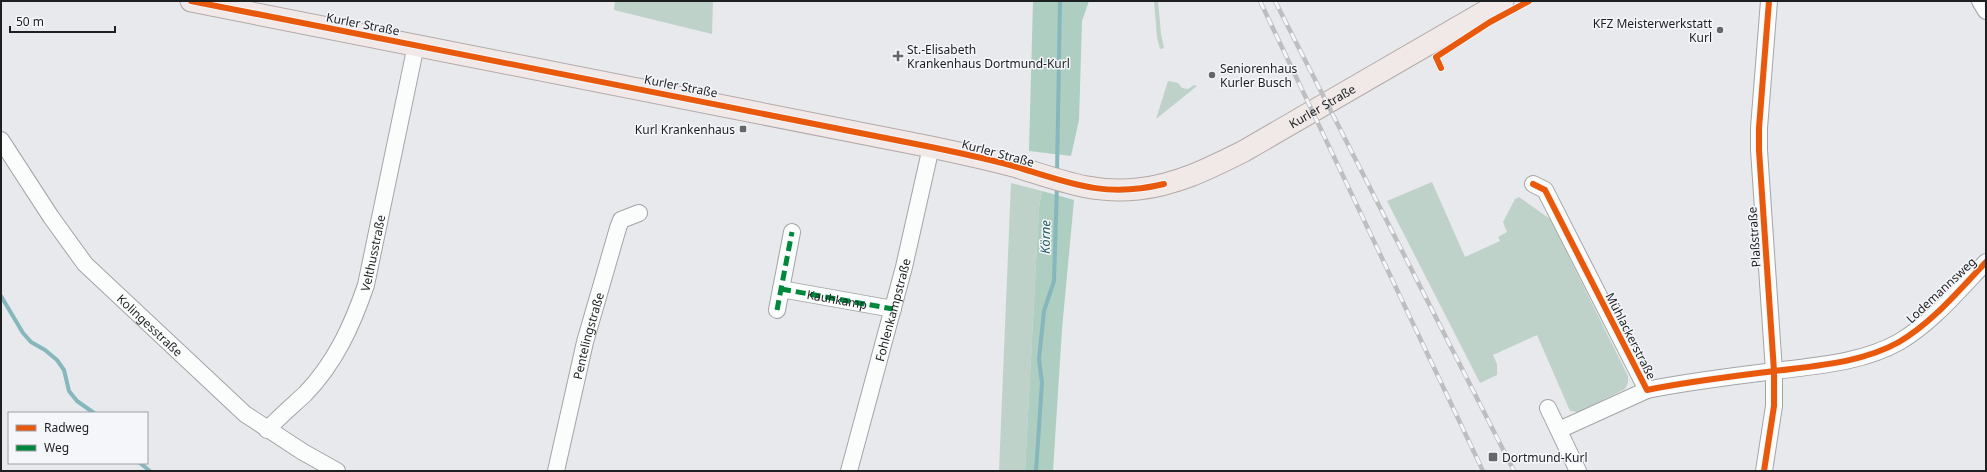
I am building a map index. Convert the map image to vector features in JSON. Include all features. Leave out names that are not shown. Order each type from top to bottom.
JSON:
[{"type":"main road","name":"Kurler Straße","points":[[191,1],[931,147],[982,158],[1075,186],[1107,190],[1137,189],[1164,184],[1201,173],[1244,151],[1504,1]]},
{"type":"street","name":"Plaßstraße","points":[[1764,471],[1774,406],[1774,371],[1759,150],[1759,128],[1769,1]]},
{"type":"street","points":[[1980,1],[1986,11]]},
{"type":"street","name":"Velthusstraße","points":[[267,430],[305,394],[325,370],[340,349],[357,309],[366,285],[416,45]]},
{"type":"street","name":"Kolingesstraße","points":[[1,140],[51,217],[85,264],[245,414],[267,430],[337,471]]},
{"type":"street","name":"Fohlenkampstraße","points":[[849,471],[904,266],[931,147]]},
{"type":"street","name":"Mühlackerstraße","points":[[1533,184],[1545,190],[1647,390]]},
{"type":"street","name":"Pentelingstraße","points":[[556,471],[585,342],[618,228],[621,220],[639,212]]},
{"type":"street","points":[[777,310],[792,232]]},
{"type":"street","name":"Lodemannsweg","points":[[1774,371],[1853,358],[1874,352],[1898,342],[1922,326],[1986,262]]},
{"type":"street","name":"Kauhkamp","points":[[781,289],[893,309]]},
{"type":"street","name":"Mühlackerstraße","points":[[1559,430],[1647,390],[1774,371]]},
{"type":"street","points":[[1548,408],[1578,471]]},
{"type":"green space","points":[[615,1],[713,1],[712,34],[614,10]]},
{"type":"green space","points":[[1033,1],[1089,1],[1082,21],[1079,120],[1071,156],[1029,151]]},
{"type":"green space","points":[[1154,1],[1158,1],[1161,34],[1164,48],[1160,49],[1157,37]]},
{"type":"green space","points":[[1168,81],[1178,83],[1182,88],[1188,89],[1194,85],[1197,86],[1156,119]]},
{"type":"green space","points":[[1432,182],[1465,257],[1500,241],[1498,237],[1507,232],[1503,222],[1515,199],[1519,197],[1550,219],[1628,376],[1628,383],[1625,389],[1579,412],[1570,411],[1537,335],[1493,355],[1497,364],[1497,375],[1480,383],[1387,201]]},
{"type":"green space","points":[[1011,183],[1042,191],[1039,207],[1025,471],[999,471]]},
{"type":"green space","points":[[1042,191],[1074,200],[1062,329],[1053,471],[1025,471],[1039,207]]},
{"type":"waterway","name":"Körne","points":[[1057,173],[1060,1]]},
{"type":"waterway","name":"Körne","points":[[1036,471],[1042,383],[1039,359],[1044,311],[1054,281],[1057,185]]},
{"type":"waterway","points":[[1,296],[23,333],[31,342],[45,350],[57,360],[64,370],[69,391],[77,401],[93,412]]},
{"type":"waterway","points":[[141,464],[150,471]]},
{"type":"railway","points":[[1260,1],[1483,471]]},
{"type":"railway","points":[[1275,1],[1514,471]]},
{"type":"marked path","points":[[777,310],[792,232]]},
{"type":"marked path","points":[[781,289],[893,309]]},
{"type":"cycle path","points":[[191,1],[931,147],[996,161],[1072,184],[1124,190],[1164,184]]},
{"type":"cycle path","points":[[1441,68],[1436,57],[1490,22],[1529,1]]},
{"type":"cycle path","points":[[1764,471],[1774,406],[1774,371],[1759,150],[1759,128],[1769,1]]},
{"type":"cycle path","points":[[1533,184],[1545,190],[1647,390],[1707,380],[1817,366],[1851,360],[1884,349],[1899,342],[1923,325],[1945,305],[1986,262]]},
{"type":"place","name":"KFZ Meisterwerkstatt Kurl","points":[[1720,30]]},
{"type":"place","name":"St.-Elisabeth Krankenhaus Dortmund-Kurl","points":[[898,56]]},
{"type":"place","name":"Seniorenhaus Kurler Busch","points":[[1212,75]]},
{"type":"place","name":"Kurl Krankenhaus","points":[[743,129]]},
{"type":"place","name":"Dortmund-Kurl","points":[[1493,457]]}]
